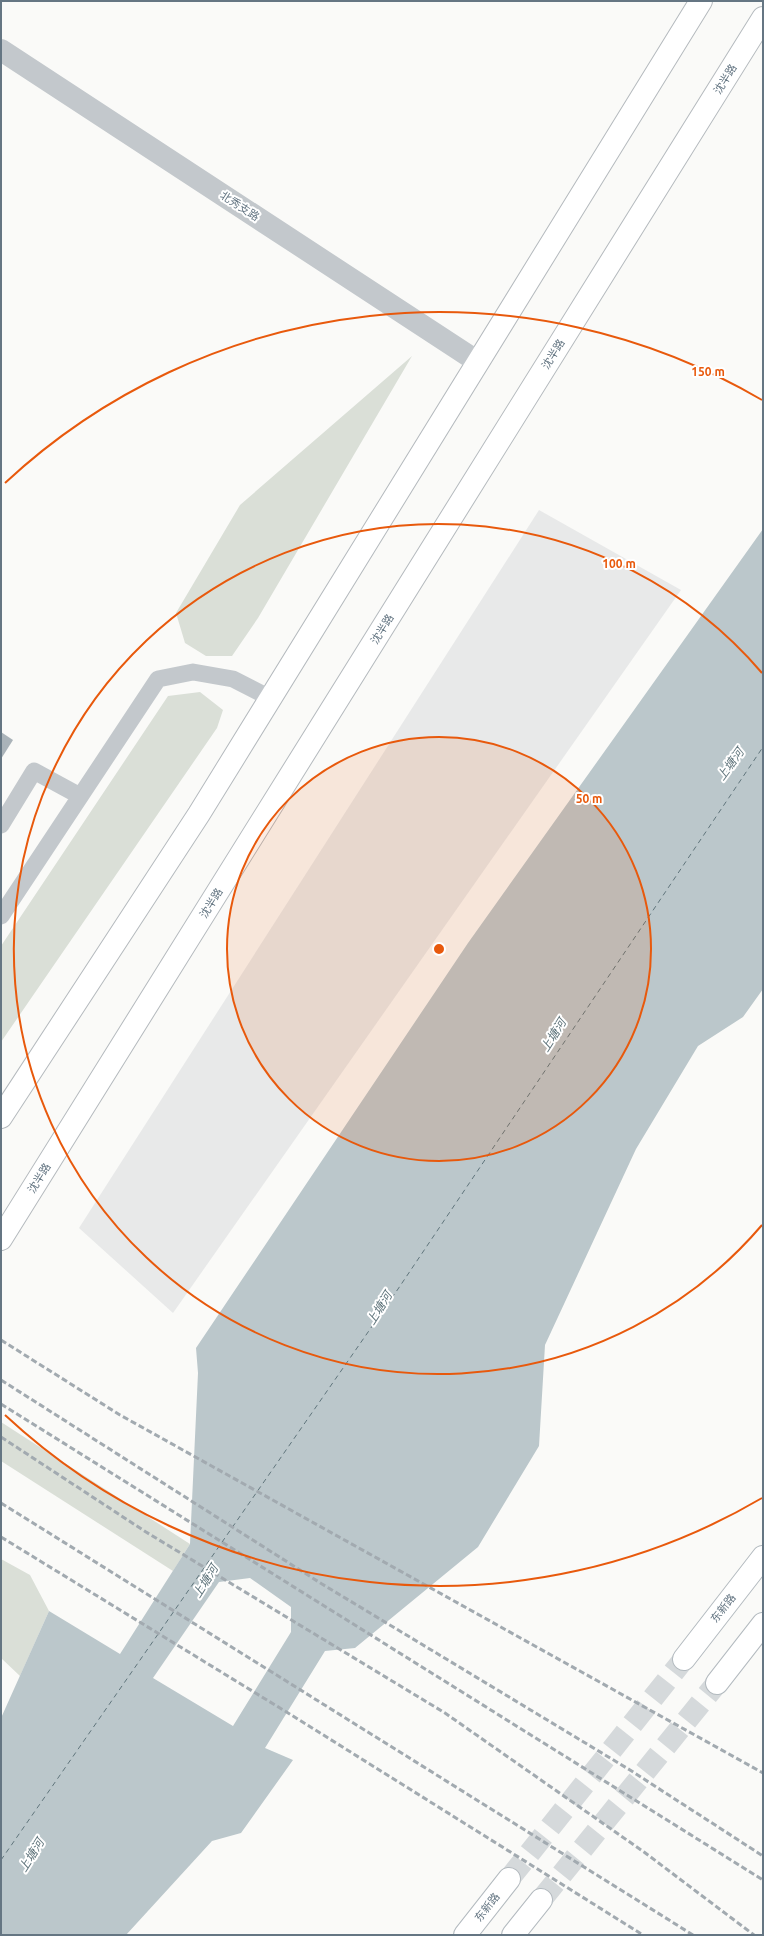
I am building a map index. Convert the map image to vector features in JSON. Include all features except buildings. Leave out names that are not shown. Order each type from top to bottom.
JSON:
[{"type":"main road","points":[[1,1117],[200,814],[270,698],[701,1]]},
{"type":"main road","name":"沈半路","points":[[1,1239],[763,18]]},
{"type":"main road","name":"东新路","points":[[684,1659],[763,1557]]},
{"type":"main road","points":[[717,1683],[763,1624]]},
{"type":"main road","name":"东新路","points":[[465,1935],[509,1878]]},
{"type":"main road","points":[[513,1935],[541,1900]]},
{"type":"street","name":"北秀支路","points":[[1,50],[478,362]]},
{"type":"lane","points":[[1,916],[158,679],[193,672],[233,679],[270,698]]},
{"type":"lane","points":[[1,825],[34,771],[80,796]]},
{"type":"shaded area","points":[[412,356],[258,618],[232,656],[206,656],[185,643],[176,613],[240,505]]},
{"type":"shaded area","points":[[539,510],[681,590],[173,1313],[79,1228]]},
{"type":"shaded area","points":[[200,692],[223,710],[217,728],[1,1042],[1,946],[168,696]]},
{"type":"shaded area","points":[[1,1422],[190,1544],[173,1571],[1,1461]]},
{"type":"shaded area","points":[[1,1559],[30,1575],[49,1611],[20,1676],[1,1658]]},
{"type":"water","name":"上塘河","points":[[763,529],[763,989],[743,1017],[698,1046],[636,1149],[545,1345],[539,1446],[478,1547],[355,1648],[325,1651],[265,1748],[293,1760],[241,1833],[212,1841],[126,1935],[1,1935],[1,1718],[49,1611],[120,1654],[190,1544],[198,1373],[196,1348],[468,943]],"holes":[[[250,1578],[291,1607],[291,1632],[233,1726],[153,1678],[219,1582]]]},
{"type":"ferry route","points":[[1,1860],[398,1289],[763,747]]},
{"type":"tunnel","points":[[509,1879],[684,1659]]},
{"type":"tunnel","points":[[541,1900],[717,1683]]},
{"type":"railway","points":[[1,1340],[120,1415],[763,1773]]},
{"type":"railway","points":[[1,1380],[322,1584],[630,1770],[763,1856]]},
{"type":"railway","points":[[1,1404],[763,1880]]},
{"type":"railway","points":[[1,1437],[146,1532],[445,1713],[644,1852],[754,1935]]},
{"type":"railway","points":[[1,1503],[693,1935]]},
{"type":"railway","points":[[1,1537],[293,1716],[643,1935]]}]
